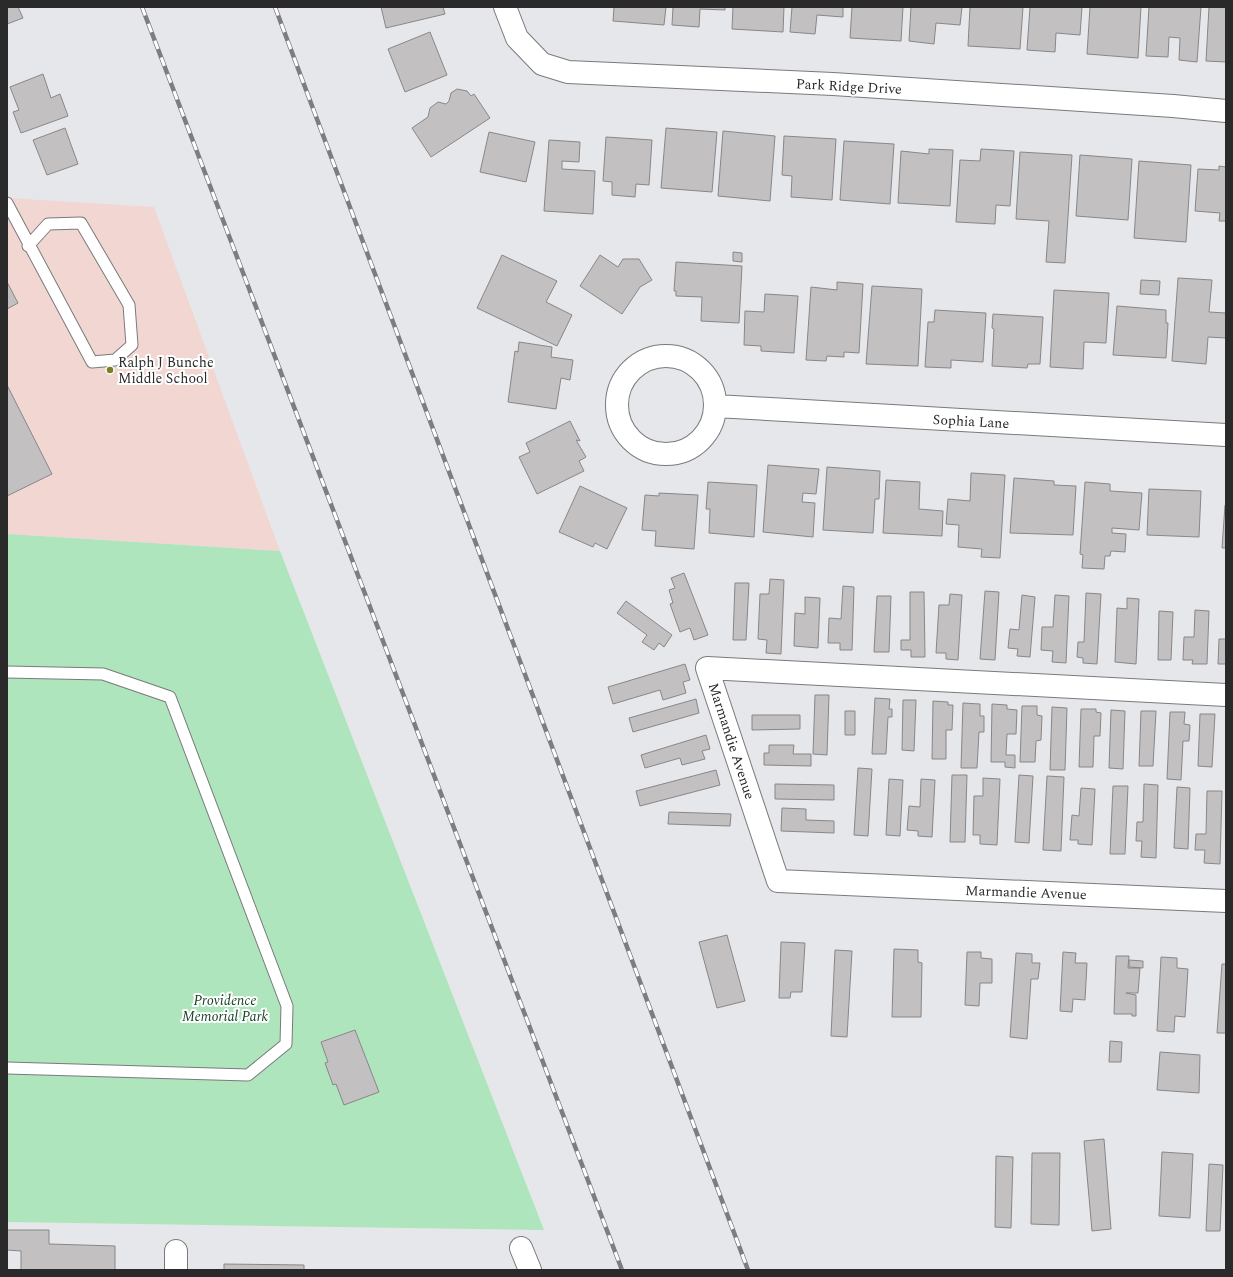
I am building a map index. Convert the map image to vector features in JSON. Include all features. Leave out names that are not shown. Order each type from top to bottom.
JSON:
[{"type":"street","name":"Park Ridge Drive","points":[[505,7],[517,38],[542,64],[568,72],[833,84],[1173,106],[1226,111]]},
{"type":"street","points":[[665,355],[680,357],[695,365],[706,376],[713,390],[716,406],[712,422],[704,437],[691,447],[681,451],[660,454],[644,449],[630,439],[621,425],[617,409],[618,393],[628,374],[635,366],[649,358],[665,355]]},
{"type":"street","name":"Sophia Lane","points":[[716,406],[1226,436]]},
{"type":"street","name":"Marmandie Avenue","points":[[1226,695],[708,668],[778,882],[1226,901]]},
{"type":"street","points":[[521,1248],[530,1270]]},
{"type":"lane","points":[[7,204],[10,214],[92,362],[115,360],[132,345],[129,305],[81,223],[48,224],[28,246]]},
{"type":"lane","points":[[7,672],[103,674],[170,697],[287,1006],[286,1044],[248,1075],[7,1068]]},
{"type":"shaded area","name":"Ralph J Bunche Middle School","points":[[7,198],[154,207],[280,551],[7,534]]},
{"type":"green space","name":"Providence Memorial Park","points":[[7,534],[280,551],[544,1230],[7,1222]]},
{"type":"building","points":[[7,7],[18,7],[23,18],[7,24]]},
{"type":"building","points":[[381,7],[443,7],[445,14],[386,28]]},
{"type":"building","points":[[614,7],[666,7],[664,25],[613,21]]},
{"type":"building","points":[[673,7],[725,7],[725,10],[700,9],[699,27],[672,25]]},
{"type":"building","points":[[733,7],[784,7],[783,32],[732,29]]},
{"type":"building","points":[[792,7],[843,7],[843,17],[817,15],[815,34],[790,32]]},
{"type":"building","points":[[852,7],[903,7],[901,41],[850,38]]},
{"type":"building","points":[[911,7],[962,7],[960,25],[936,23],[934,44],[909,41]]},
{"type":"building","points":[[970,7],[1023,7],[1020,49],[968,46]]},
{"type":"building","points":[[1030,7],[1082,7],[1080,35],[1056,33],[1055,52],[1027,50]]},
{"type":"building","points":[[1090,7],[1141,7],[1138,58],[1087,54]]},
{"type":"building","points":[[1149,7],[1201,7],[1197,62],[1179,60],[1180,38],[1169,37],[1168,57],[1146,56]]},
{"type":"building","points":[[1209,7],[1226,7],[1226,62],[1206,61]]},
{"type":"building","points":[[430,32],[447,75],[405,92],[388,49]]},
{"type":"building","points":[[43,74],[51,98],[60,94],[68,116],[21,133],[13,112],[19,110],[10,87]]},
{"type":"building","points":[[457,89],[467,91],[471,96],[474,94],[490,118],[431,157],[412,128],[428,117],[430,108],[438,102],[446,104],[449,101],[451,93]]},
{"type":"building","points":[[65,128],[78,164],[47,175],[33,140]]},
{"type":"building","points":[[666,128],[717,132],[712,192],[661,188]]},
{"type":"building","points":[[723,131],[775,136],[770,201],[718,196]]},
{"type":"building","points":[[489,132],[535,142],[526,182],[480,172]]},
{"type":"building","points":[[784,136],[836,139],[832,200],[791,197],[792,176],[782,175]]},
{"type":"building","points":[[606,137],[652,140],[649,185],[636,184],[635,197],[612,195],[612,182],[603,181]]},
{"type":"building","points":[[549,140],[580,142],[579,162],[562,161],[562,169],[595,171],[593,214],[544,211]]},
{"type":"building","points":[[844,141],[894,144],[890,204],[840,200]]},
{"type":"building","points":[[929,149],[953,150],[950,206],[898,203],[901,151],[929,154]]},
{"type":"building","points":[[981,149],[1014,151],[1010,206],[996,205],[995,224],[956,222],[960,160],[980,161]]},
{"type":"building","points":[[1020,152],[1072,155],[1065,263],[1046,262],[1049,221],[1016,219]]},
{"type":"building","points":[[1080,155],[1132,159],[1128,220],[1076,216]]},
{"type":"building","points":[[1139,161],[1191,165],[1186,242],[1134,238]]},
{"type":"building","points":[[1219,166],[1226,167],[1226,221],[1219,221],[1220,213],[1195,211],[1198,169],[1219,170]]},
{"type":"building","points":[[733,252],[742,253],[742,262],[733,261]]},
{"type":"building","points":[[502,255],[557,281],[546,302],[572,315],[557,346],[477,308]]},
{"type":"building","points":[[600,255],[618,267],[623,259],[639,259],[652,280],[640,287],[622,314],[580,286]]},
{"type":"building","points":[[676,262],[742,266],[739,323],[701,321],[702,297],[676,296],[676,291],[674,291]]},
{"type":"building","points":[[1178,278],[1212,280],[1209,312],[1226,313],[1226,338],[1208,337],[1206,364],[1172,361]]},
{"type":"building","points":[[1141,280],[1160,281],[1159,295],[1140,294]]},
{"type":"building","points":[[7,282],[18,303],[7,309]]},
{"type":"building","points":[[837,282],[863,284],[859,353],[844,352],[844,357],[827,356],[826,361],[806,360],[811,287],[837,290]]},
{"type":"building","points":[[872,286],[922,289],[918,366],[866,364]]},
{"type":"building","points":[[1054,290],[1109,293],[1106,343],[1084,342],[1083,369],[1050,367]]},
{"type":"building","points":[[765,294],[798,296],[794,353],[761,351],[761,346],[744,345],[745,311],[764,312]]},
{"type":"building","points":[[1117,306],[1166,310],[1166,323],[1168,323],[1166,358],[1113,355]]},
{"type":"building","points":[[935,310],[986,313],[983,362],[951,360],[951,368],[925,367],[928,322],[934,322]]},
{"type":"building","points":[[993,314],[1043,317],[1040,364],[1028,364],[1027,368],[992,366],[994,329],[992,328]]},
{"type":"building","points":[[519,342],[552,347],[551,357],[573,360],[570,380],[561,378],[556,409],[508,402],[515,351],[518,352]]},
{"type":"building","points":[[7,385],[52,474],[7,496]]},
{"type":"building","points":[[570,421],[580,441],[576,440],[586,457],[579,461],[584,471],[537,494],[519,457],[530,452],[526,443]]},
{"type":"building","points":[[768,465],[819,469],[816,494],[803,493],[802,502],[815,503],[813,537],[763,532]]},
{"type":"building","points":[[827,467],[880,471],[879,499],[875,499],[873,533],[823,530]]},
{"type":"building","points":[[971,473],[1005,475],[1000,558],[981,557],[982,549],[958,547],[959,525],[946,524],[948,499],[970,501]]},
{"type":"building","points":[[1014,478],[1054,481],[1054,485],[1076,486],[1073,535],[1010,533]]},
{"type":"building","points":[[886,480],[920,482],[919,509],[943,511],[942,536],[883,533]]},
{"type":"building","points":[[708,482],[757,485],[754,537],[709,533],[710,509],[706,509]]},
{"type":"building","points":[[1085,482],[1110,484],[1110,491],[1142,493],[1139,530],[1112,528],[1112,533],[1126,534],[1125,552],[1111,551],[1110,556],[1105,556],[1104,569],[1082,568],[1083,555],[1080,554]]},
{"type":"building","points":[[580,486],[627,508],[607,549],[595,543],[593,547],[559,532]]},
{"type":"building","points":[[1149,489],[1201,491],[1199,537],[1147,535]]},
{"type":"building","points":[[659,493],[698,495],[694,549],[655,546],[656,531],[642,530],[645,495],[659,496]]},
{"type":"building","points":[[1225,505],[1226,548],[1222,548]]},
{"type":"building","points":[[684,573],[708,635],[694,640],[690,628],[680,632],[670,604],[673,603],[669,590],[675,588],[671,578]]},
{"type":"building","points":[[770,579],[784,580],[781,654],[766,653],[767,640],[758,639],[760,594],[769,594]]},
{"type":"building","points":[[735,583],[749,583],[746,640],[733,640]]},
{"type":"building","points":[[843,586],[854,587],[852,650],[840,650],[840,643],[828,643],[829,618],[841,619]]},
{"type":"building","points":[[985,591],[999,592],[995,660],[980,659]]},
{"type":"building","points":[[910,592],[924,592],[925,657],[911,657],[911,650],[901,650],[901,640],[910,640]]},
{"type":"building","points":[[1086,593],[1101,594],[1097,664],[1083,663],[1083,658],[1077,657],[1078,642],[1084,642]]},
{"type":"building","points":[[950,594],[962,595],[958,660],[946,659],[946,653],[936,653],[939,605],[949,605]]},
{"type":"building","points":[[1022,595],[1035,597],[1030,657],[1017,656],[1018,649],[1008,648],[1010,629],[1019,630]]},
{"type":"building","points":[[1055,595],[1069,596],[1066,663],[1052,662],[1053,651],[1041,650],[1042,627],[1053,627]]},
{"type":"building","points":[[877,596],[891,596],[889,652],[874,652]]},
{"type":"building","points":[[805,597],[820,598],[818,648],[794,646],[795,613],[805,614]]},
{"type":"building","points":[[1127,598],[1139,599],[1136,664],[1115,662],[1117,608],[1127,609]]},
{"type":"building","points":[[626,601],[672,635],[664,647],[659,643],[654,650],[642,642],[647,635],[617,613]]},
{"type":"building","points":[[1195,610],[1209,611],[1207,664],[1192,664],[1193,660],[1183,660],[1184,637],[1194,637]]},
{"type":"building","points":[[1159,611],[1173,612],[1171,660],[1158,660]]},
{"type":"building","points":[[1219,639],[1226,639],[1226,664],[1218,664]]},
{"type":"building","points":[[685,664],[690,680],[683,682],[686,693],[663,700],[660,690],[613,704],[608,687]]},
{"type":"building","points":[[815,695],[829,695],[827,755],[813,754]]},
{"type":"building","points":[[875,698],[890,699],[889,709],[892,709],[892,717],[888,717],[886,754],[872,754]]},
{"type":"building","points":[[696,699],[699,713],[633,732],[629,718]]},
{"type":"building","points":[[903,700],[916,700],[914,751],[902,750]]},
{"type":"building","points":[[933,701],[948,702],[948,705],[953,705],[952,730],[946,730],[946,759],[932,759]]},
{"type":"building","points":[[963,703],[980,704],[980,716],[984,716],[984,732],[979,732],[977,768],[961,768]]},
{"type":"building","points":[[992,704],[1007,705],[1007,709],[1017,710],[1016,734],[1007,734],[1006,755],[1015,755],[1015,768],[1005,767],[1005,762],[991,762]]},
{"type":"building","points":[[1022,706],[1037,706],[1037,715],[1042,716],[1041,740],[1036,741],[1035,762],[1020,762]]},
{"type":"building","points":[[1052,707],[1067,708],[1065,770],[1050,770]]},
{"type":"building","points":[[1081,709],[1096,709],[1096,712],[1101,713],[1100,736],[1094,736],[1093,767],[1079,767]]},
{"type":"building","points":[[1111,710],[1125,711],[1123,769],[1109,768]]},
{"type":"building","points":[[845,711],[855,711],[855,735],[845,735]]},
{"type":"building","points":[[1141,711],[1156,711],[1153,766],[1139,766]]},
{"type":"building","points":[[1170,712],[1185,712],[1184,724],[1190,725],[1189,741],[1183,741],[1181,780],[1167,779]]},
{"type":"building","points":[[1200,714],[1215,714],[1212,767],[1198,766]]},
{"type":"building","points":[[752,715],[800,715],[800,729],[752,730]]},
{"type":"building","points":[[706,735],[710,749],[702,751],[705,759],[682,765],[680,758],[645,768],[641,755]]},
{"type":"building","points":[[769,745],[794,745],[793,754],[811,754],[811,766],[764,765],[764,753],[769,753]]},
{"type":"building","points":[[858,768],[872,769],[868,836],[854,835]]},
{"type":"building","points":[[716,770],[720,785],[640,806],[636,791]]},
{"type":"building","points":[[952,775],[967,775],[965,842],[950,842]]},
{"type":"building","points":[[1019,775],[1033,776],[1029,843],[1015,842]]},
{"type":"building","points":[[1047,776],[1064,777],[1061,851],[1043,850]]},
{"type":"building","points":[[983,778],[1000,779],[997,845],[980,844],[980,835],[973,835],[974,796],[983,796]]},
{"type":"building","points":[[889,779],[903,780],[900,836],[886,835]]},
{"type":"building","points":[[921,779],[935,780],[932,837],[918,836],[918,831],[907,830],[909,806],[920,807]]},
{"type":"building","points":[[775,784],[834,785],[834,800],[775,799]]},
{"type":"building","points":[[1144,784],[1158,785],[1156,858],[1141,857],[1142,841],[1136,841],[1137,822],[1143,822]]},
{"type":"building","points":[[1113,786],[1128,786],[1125,854],[1110,854]]},
{"type":"building","points":[[1177,787],[1190,788],[1188,849],[1174,848]]},
{"type":"building","points":[[1081,788],[1095,789],[1092,845],[1078,844],[1078,840],[1070,840],[1072,815],[1079,816]]},
{"type":"building","points":[[1207,791],[1222,791],[1220,864],[1204,863],[1205,850],[1195,850],[1196,834],[1206,834]]},
{"type":"building","points":[[782,808],[806,809],[806,820],[834,821],[834,833],[781,831]]},
{"type":"building","points":[[669,812],[731,814],[730,826],[668,824]]},
{"type":"building","points":[[727,935],[745,1001],[717,1008],[699,942]]},
{"type":"building","points":[[781,942],[805,943],[802,992],[791,992],[790,998],[779,998]]},
{"type":"building","points":[[894,949],[918,950],[918,962],[922,963],[921,1017],[892,1017]]},
{"type":"building","points":[[835,950],[852,951],[847,1037],[831,1036]]},
{"type":"building","points":[[967,952],[981,952],[981,958],[992,959],[992,983],[980,983],[979,1006],[965,1005]]},
{"type":"building","points":[[1063,952],[1076,953],[1075,963],[1087,963],[1085,1000],[1073,999],[1072,1012],[1060,1011]]},
{"type":"building","points":[[1016,953],[1032,954],[1032,963],[1040,963],[1038,979],[1031,979],[1027,1039],[1010,1037]]},
{"type":"building","points":[[1116,956],[1129,956],[1128,968],[1140,968],[1138,993],[1126,993],[1136,995],[1136,1016],[1132,1016],[1132,1014],[1114,1014]]},
{"type":"building","points":[[1161,957],[1177,958],[1177,968],[1188,969],[1185,1017],[1175,1016],[1174,1032],[1157,1031]]},
{"type":"building","points":[[1129,960],[1143,961],[1143,968],[1129,967]]},
{"type":"building","points":[[1222,964],[1226,964],[1226,1033],[1217,1033]]},
{"type":"building","points":[[355,1030],[379,1092],[344,1105],[336,1084],[333,1085],[325,1063],[328,1062],[321,1042]]},
{"type":"building","points":[[1110,1041],[1122,1042],[1121,1062],[1109,1062]]},
{"type":"building","points":[[1160,1052],[1200,1055],[1199,1093],[1157,1090]]},
{"type":"building","points":[[1104,1139],[1111,1229],[1092,1231],[1084,1141]]},
{"type":"building","points":[[1162,1152],[1193,1154],[1190,1218],[1159,1216]]},
{"type":"building","points":[[1032,1153],[1060,1153],[1059,1225],[1031,1224]]},
{"type":"building","points":[[996,1156],[1013,1157],[1011,1228],[995,1227]]},
{"type":"building","points":[[1209,1164],[1223,1165],[1220,1231],[1206,1231]]},
{"type":"building","points":[[7,1230],[49,1230],[49,1244],[115,1246],[115,1270],[21,1270],[21,1251],[7,1250]]},
{"type":"building","points":[[224,1264],[304,1265],[304,1270],[224,1270]]},
{"type":"railway","points":[[142,7],[622,1270]]},
{"type":"railway","points":[[275,7],[748,1270]]},
{"type":"place","name":"Ralph J Bunche Middle School","points":[[110,370]]}]
